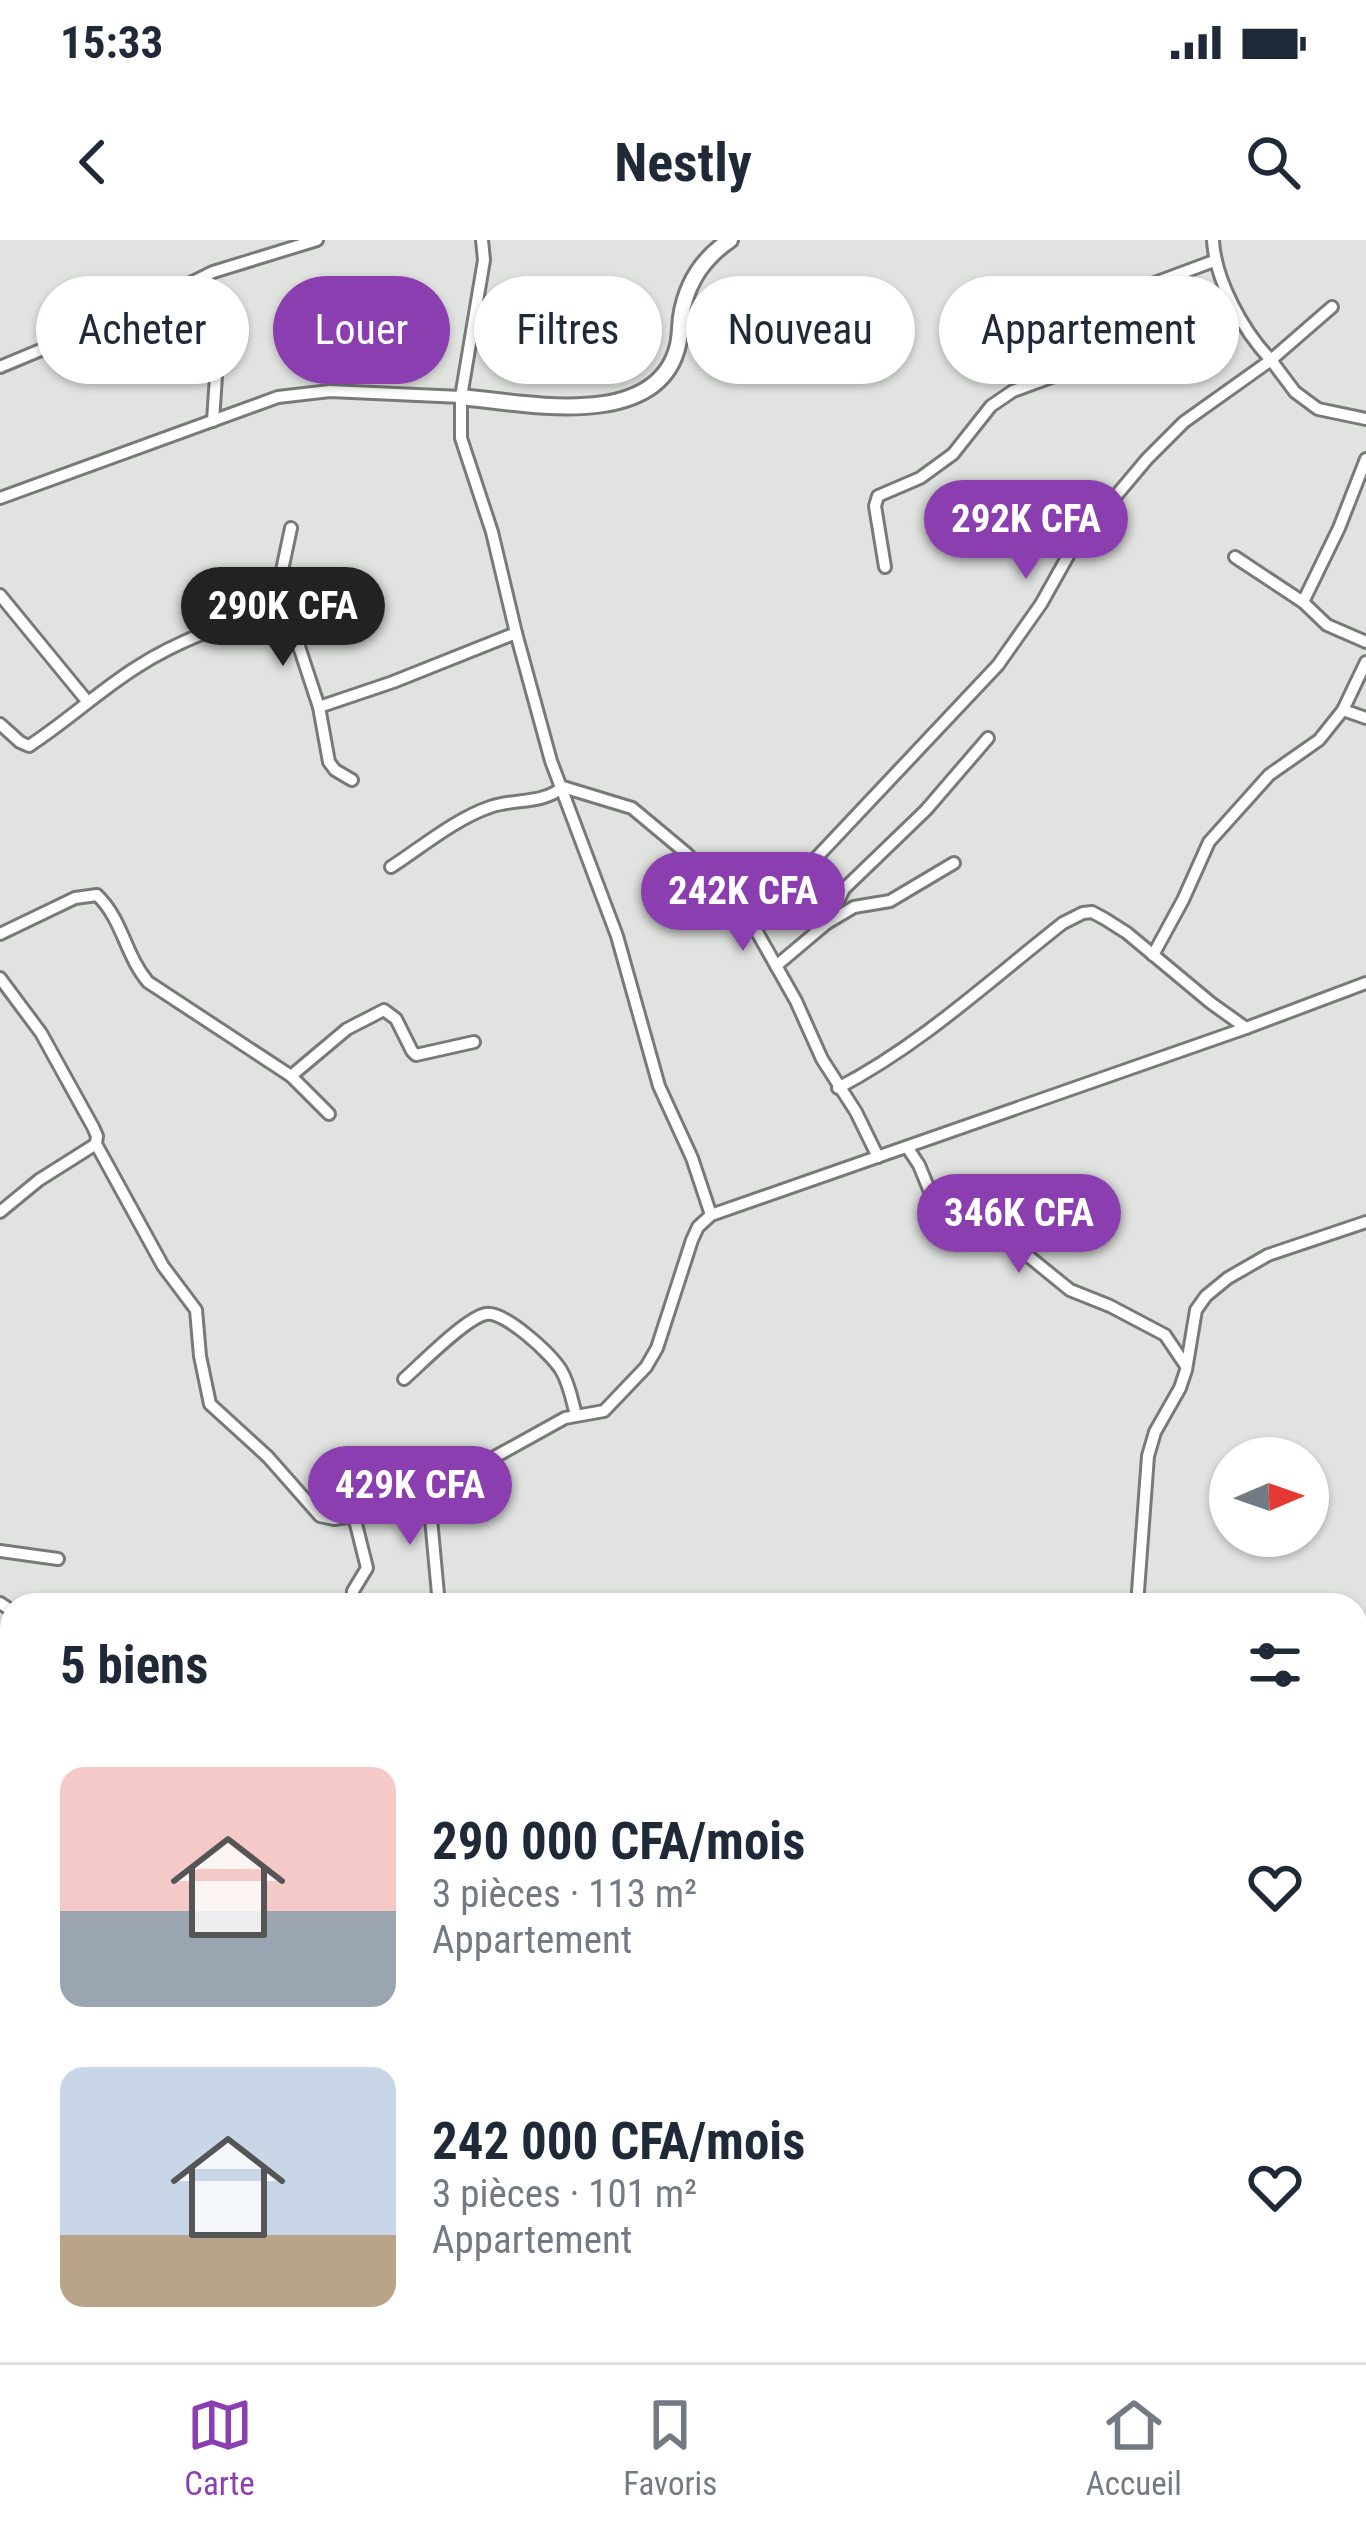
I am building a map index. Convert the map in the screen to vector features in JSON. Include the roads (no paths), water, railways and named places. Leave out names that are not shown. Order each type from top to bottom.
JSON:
[{"type":"street","points":[[206,276],[317,240]]},
{"type":"street","points":[[482,240],[478,305],[461,397],[461,438],[492,532],[551,761],[616,936],[659,1086],[712,1215]]},
{"type":"street","points":[[1214,240],[1214,261],[1241,321],[1295,392],[1318,409],[1366,419]]},
{"type":"street","points":[[0,498],[278,397],[330,391],[591,407],[642,392],[659,382],[670,367],[686,293],[698,270],[722,243]]},
{"type":"street","points":[[1174,276],[1214,261]]},
{"type":"street","points":[[753,925],[998,665],[1073,547],[1148,459],[1184,422],[1271,360],[1332,307]]},
{"type":"street","points":[[885,567],[875,506],[878,496],[920,478],[953,454],[998,399],[1174,332],[1241,321]]},
{"type":"street","points":[[0,367],[36,352]]},
{"type":"street","points":[[213,421],[216,384]]},
{"type":"street","points":[[1303,602],[1366,460]]},
{"type":"street","points":[[292,528],[281,574],[285,604],[319,707],[328,761],[352,780]]},
{"type":"street","points":[[1235,557],[1303,602],[1327,625],[1366,643]]},
{"type":"street","points":[[0,596],[87,701]]},
{"type":"street","points":[[0,724],[29,746],[141,664],[197,636],[285,604]]},
{"type":"street","points":[[319,707],[516,633]]},
{"type":"street","points":[[1153,956],[1209,842],[1269,775],[1319,740],[1343,710],[1366,662]]},
{"type":"street","points":[[1343,710],[1366,718]]},
{"type":"street","points":[[827,923],[844,889],[926,810],[988,738]]},
{"type":"street","points":[[563,787],[632,808],[686,853],[753,925],[878,1157]]},
{"type":"street","points":[[391,867],[471,815],[509,802],[542,800],[563,787]]},
{"type":"street","points":[[776,966],[854,907],[890,901],[954,863]]},
{"type":"street","points":[[0,934],[75,898],[97,895],[111,909],[137,970],[148,982],[291,1076],[328,1114]]},
{"type":"street","points":[[838,1088],[940,1024],[1063,923],[1083,913],[1105,919],[1246,1028]]},
{"type":"street","points":[[0,978],[51,1052],[163,1266],[196,1310],[210,1404],[268,1457],[320,1516],[334,1520],[473,1468],[565,1418],[604,1411],[646,1367],[692,1240],[712,1215],[1366,982]]},
{"type":"street","points":[[291,1076],[347,1029],[384,1010],[396,1018],[416,1054],[474,1042]]},
{"type":"street","points":[[0,1212],[96,1144]]},
{"type":"street","points":[[907,1147],[934,1198],[951,1216],[976,1228],[994,1229],[1070,1290],[1165,1335],[1186,1366]]},
{"type":"street","points":[[1138,1593],[1148,1456],[1155,1432],[1180,1388],[1196,1310],[1228,1278],[1268,1255],[1366,1222]]},
{"type":"street","points":[[404,1379],[472,1319],[493,1313],[554,1360],[576,1415]]},
{"type":"street","points":[[428,1486],[438,1593]]},
{"type":"street","points":[[353,1593],[367,1568],[354,1516]]},
{"type":"street","points":[[0,1551],[58,1559]]}]
